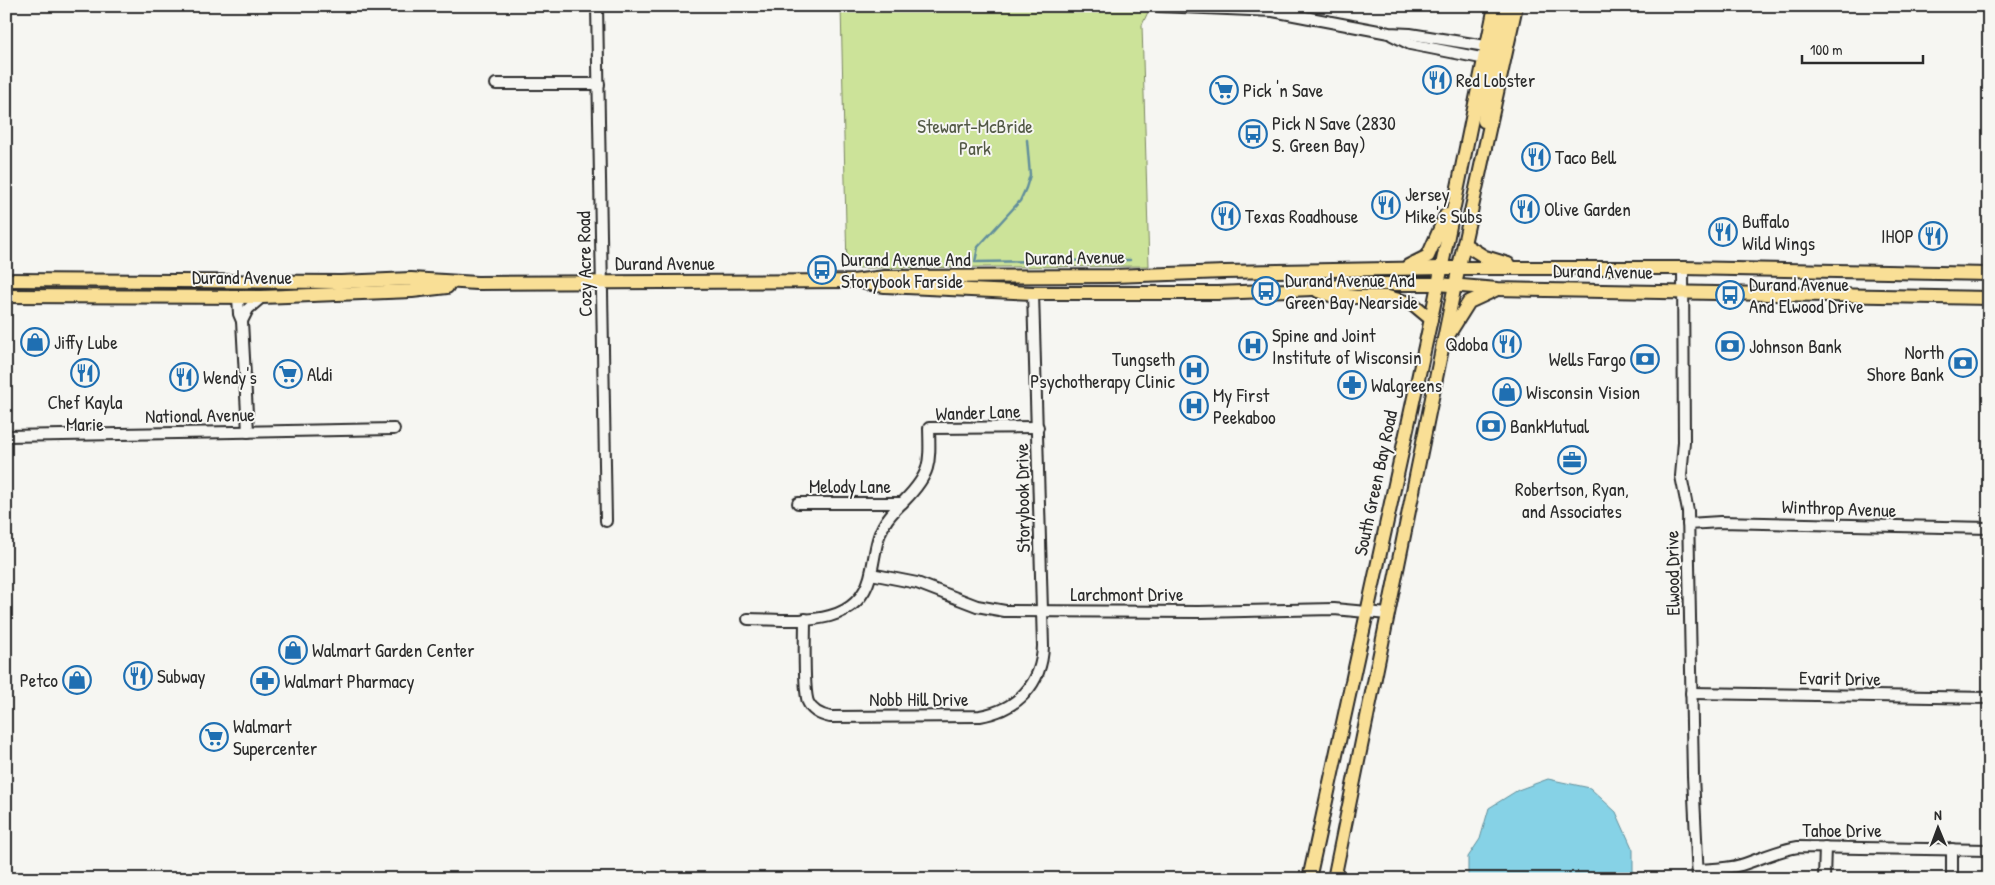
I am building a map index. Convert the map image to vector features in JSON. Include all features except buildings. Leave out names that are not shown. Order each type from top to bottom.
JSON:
[{"type":"main road","name":"South Green Bay Road","points":[[1334,879],[1482,160],[1494,54],[1494,6]]},
{"type":"main road","points":[[1494,54],[1506,6]]},
{"type":"main road","name":"South Green Bay Road","points":[[1309,879],[1442,268],[1457,187],[1494,54],[1516,6]]},
{"type":"main road","points":[[1399,269],[1422,261],[1428,256],[1457,187]]},
{"type":"main road","points":[[1464,244],[1485,258],[1522,268]]},
{"type":"main road","name":"Durand Avenue","points":[[6,280],[341,282],[411,279],[477,283],[853,281],[885,276],[1104,276],[1442,268],[1683,268],[1989,274]]},
{"type":"main road","points":[[1217,293],[1210,289],[1208,282],[1225,272]]},
{"type":"main road","points":[[1161,293],[1170,285],[1177,274]]},
{"type":"main road","name":"Durand Avenue","points":[[853,281],[885,286],[1034,293],[1217,293],[1312,290],[1356,284],[1438,284],[1497,289],[1989,298]]},
{"type":"main road","points":[[238,296],[248,290],[269,288],[285,282]]},
{"type":"main road","name":"Durand Avenue","points":[[6,296],[262,297],[412,291],[477,283]]},
{"type":"main road","points":[[1443,343],[1469,302],[1497,289]]},
{"type":"main road","points":[[1312,290],[1337,297],[1388,297],[1413,304],[1431,319]]},
{"type":"street","name":"Cozy Acre Road","points":[[597,6],[606,521]]},
{"type":"street","points":[[1159,6],[1273,11],[1389,33],[1410,34],[1494,54]]},
{"type":"street","points":[[496,84],[599,84]]},
{"type":"street","name":"Elwood Drive","points":[[1683,268],[1684,442],[1681,476],[1688,511],[1693,776],[1698,874]]},
{"type":"street","name":"Storybook Drive","points":[[1034,293],[1042,611]]},
{"type":"street","points":[[238,296],[239,314],[242,321],[248,432]]},
{"type":"street","points":[[242,321],[248,309],[262,297]]},
{"type":"street","name":"Wander Lane","points":[[748,619],[829,618],[847,610],[861,596],[871,574],[882,529],[887,520],[918,486],[927,472],[929,428],[1038,427]]},
{"type":"street","name":"National Avenue","points":[[6,436],[394,429]]},
{"type":"street","name":"Melody Lane","points":[[798,504],[902,503]]},
{"type":"street","name":"Winthrop Avenue","points":[[1688,524],[1720,522],[1989,528]]},
{"type":"street","name":"Larchmont Drive","points":[[871,574],[917,583],[977,606],[1005,611],[1199,612],[1334,609],[1388,614]]},
{"type":"street","name":"Nobb Hill Drive","points":[[805,619],[807,695],[811,707],[821,715],[830,717],[980,716],[992,714],[1014,704],[1031,687],[1037,677],[1043,654],[1042,611]]},
{"type":"street","name":"Evarit Drive","points":[[1691,693],[1989,698]]},
{"type":"street","points":[[1824,879],[1825,847]]},
{"type":"street","name":"Tahoe Drive","points":[[1698,874],[1741,865],[1786,848],[1989,850]]},
{"type":"street","points":[[1952,849],[1952,879]]},
{"type":"green space","name":"Stewart-McBride Park","points":[[841,6],[1137,6],[1148,12],[1142,25],[1149,266],[847,268]]},
{"type":"water","points":[[1548,779],[1590,788],[1616,812],[1633,850],[1633,879],[1468,879],[1468,857],[1480,839],[1489,808],[1518,790]]},
{"type":"waterway","points":[[1027,140],[1030,175],[1026,188],[1020,201],[978,247],[975,262],[1130,260]]},
{"type":"place","name":"Red Lobster","points":[[1437,80]]},
{"type":"place","name":"Pick 'n Save","points":[[1224,90]]},
{"type":"place","name":"Pick N Save (2830 S. Green Bay)","points":[[1253,134]]},
{"type":"place","name":"Taco Bell","points":[[1536,157]]},
{"type":"place","name":"Jersey Mike's Subs","points":[[1386,205]]},
{"type":"place","name":"Olive Garden","points":[[1525,209]]},
{"type":"place","name":"Texas Roadhouse","points":[[1226,216]]},
{"type":"place","name":"Buffalo Wild Wings","points":[[1723,232]]},
{"type":"place","name":"IHOP","points":[[1933,236]]},
{"type":"place","name":"Durand Avenue And Storybook Farside","points":[[822,270]]},
{"type":"place","name":"Durand Avenue And Green Bay Nearside","points":[[1266,291]]},
{"type":"place","name":"Durand Avenue And Elwood Drive","points":[[1730,295]]},
{"type":"place","name":"Jiffy Lube","points":[[35,342]]},
{"type":"place","name":"Qdoba","points":[[1507,344]]},
{"type":"place","name":"Spine and Joint Institute of Wisconsin","points":[[1253,346]]},
{"type":"place","name":"Johnson Bank","points":[[1730,346]]},
{"type":"place","name":"Wells Fargo","points":[[1645,359]]},
{"type":"place","name":"North Shore Bank","points":[[1963,363]]},
{"type":"place","name":"Tungseth Psychotherapy Clinic","points":[[1194,370]]},
{"type":"place","name":"Chef Kayla Marie","points":[[85,373]]},
{"type":"place","name":"Aldi","points":[[288,374]]},
{"type":"place","name":"Wendy's","points":[[184,377]]},
{"type":"place","name":"Walgreens","points":[[1352,385]]},
{"type":"place","name":"Wisconsin Vision","points":[[1507,392]]},
{"type":"place","name":"My First Peekaboo","points":[[1194,406]]},
{"type":"place","name":"BankMutual","points":[[1491,426]]},
{"type":"place","name":"Robertson, Ryan, and Associates","points":[[1572,460]]},
{"type":"place","name":"Walmart Garden Center","points":[[293,650]]},
{"type":"place","name":"Subway","points":[[138,676]]},
{"type":"place","name":"Petco","points":[[77,680]]},
{"type":"place","name":"Walmart Pharmacy","points":[[265,681]]},
{"type":"place","name":"Walmart Supercenter","points":[[214,737]]}]
